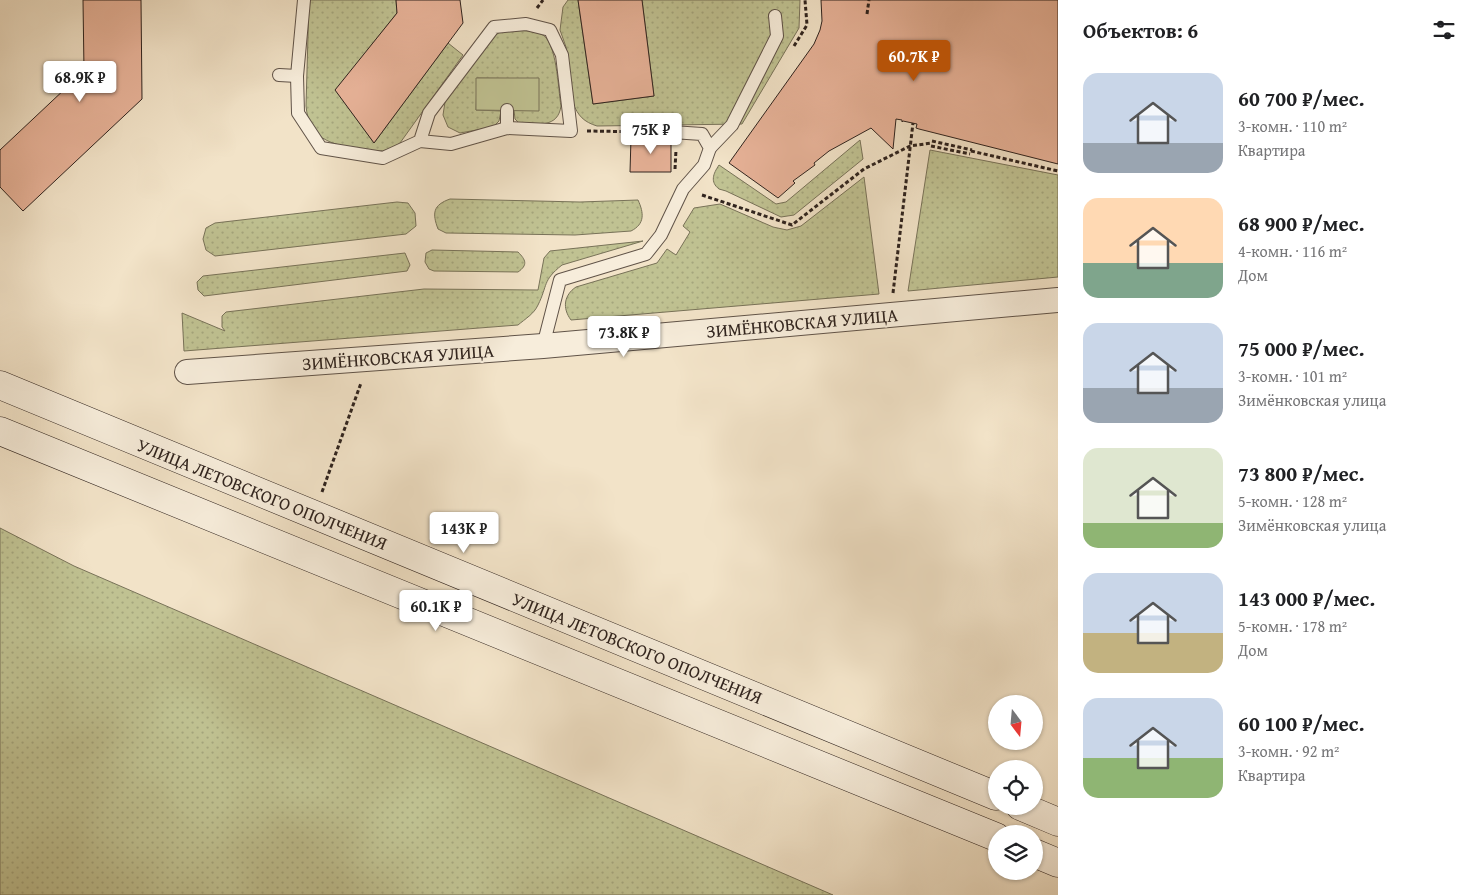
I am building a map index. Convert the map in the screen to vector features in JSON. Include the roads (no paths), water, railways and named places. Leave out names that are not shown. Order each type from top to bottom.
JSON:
[{"type":"main road","name":"УЛИЦА ЛЕТОВСКОГО ОПОЛЧЕНИЯ","points":[[0,385],[988,793]]},
{"type":"main road","points":[[0,431],[988,835]]},
{"type":"main road","points":[[1041,815],[1058,822]]},
{"type":"main road","points":[[1043,857],[1058,863]]},
{"type":"street","name":"ЗИМЁНКОВСКАЯ УЛИЦА","points":[[187,372],[543,346],[1058,300]]},
{"type":"lane","points":[[304,0],[297,76],[298,113],[321,148],[383,158],[420,141],[451,144],[507,128],[571,131],[562,55],[550,30],[526,24],[494,27],[429,113],[420,141]]},
{"type":"lane","points":[[543,346],[560,280],[646,254],[661,235],[684,189],[704,166],[710,148],[732,125],[776,36],[775,16]]},
{"type":"lane","points":[[279,75],[297,76]]},
{"type":"lane","points":[[507,110],[507,128]]},
{"type":"lane","points":[[672,132],[702,134],[710,148]]}]
